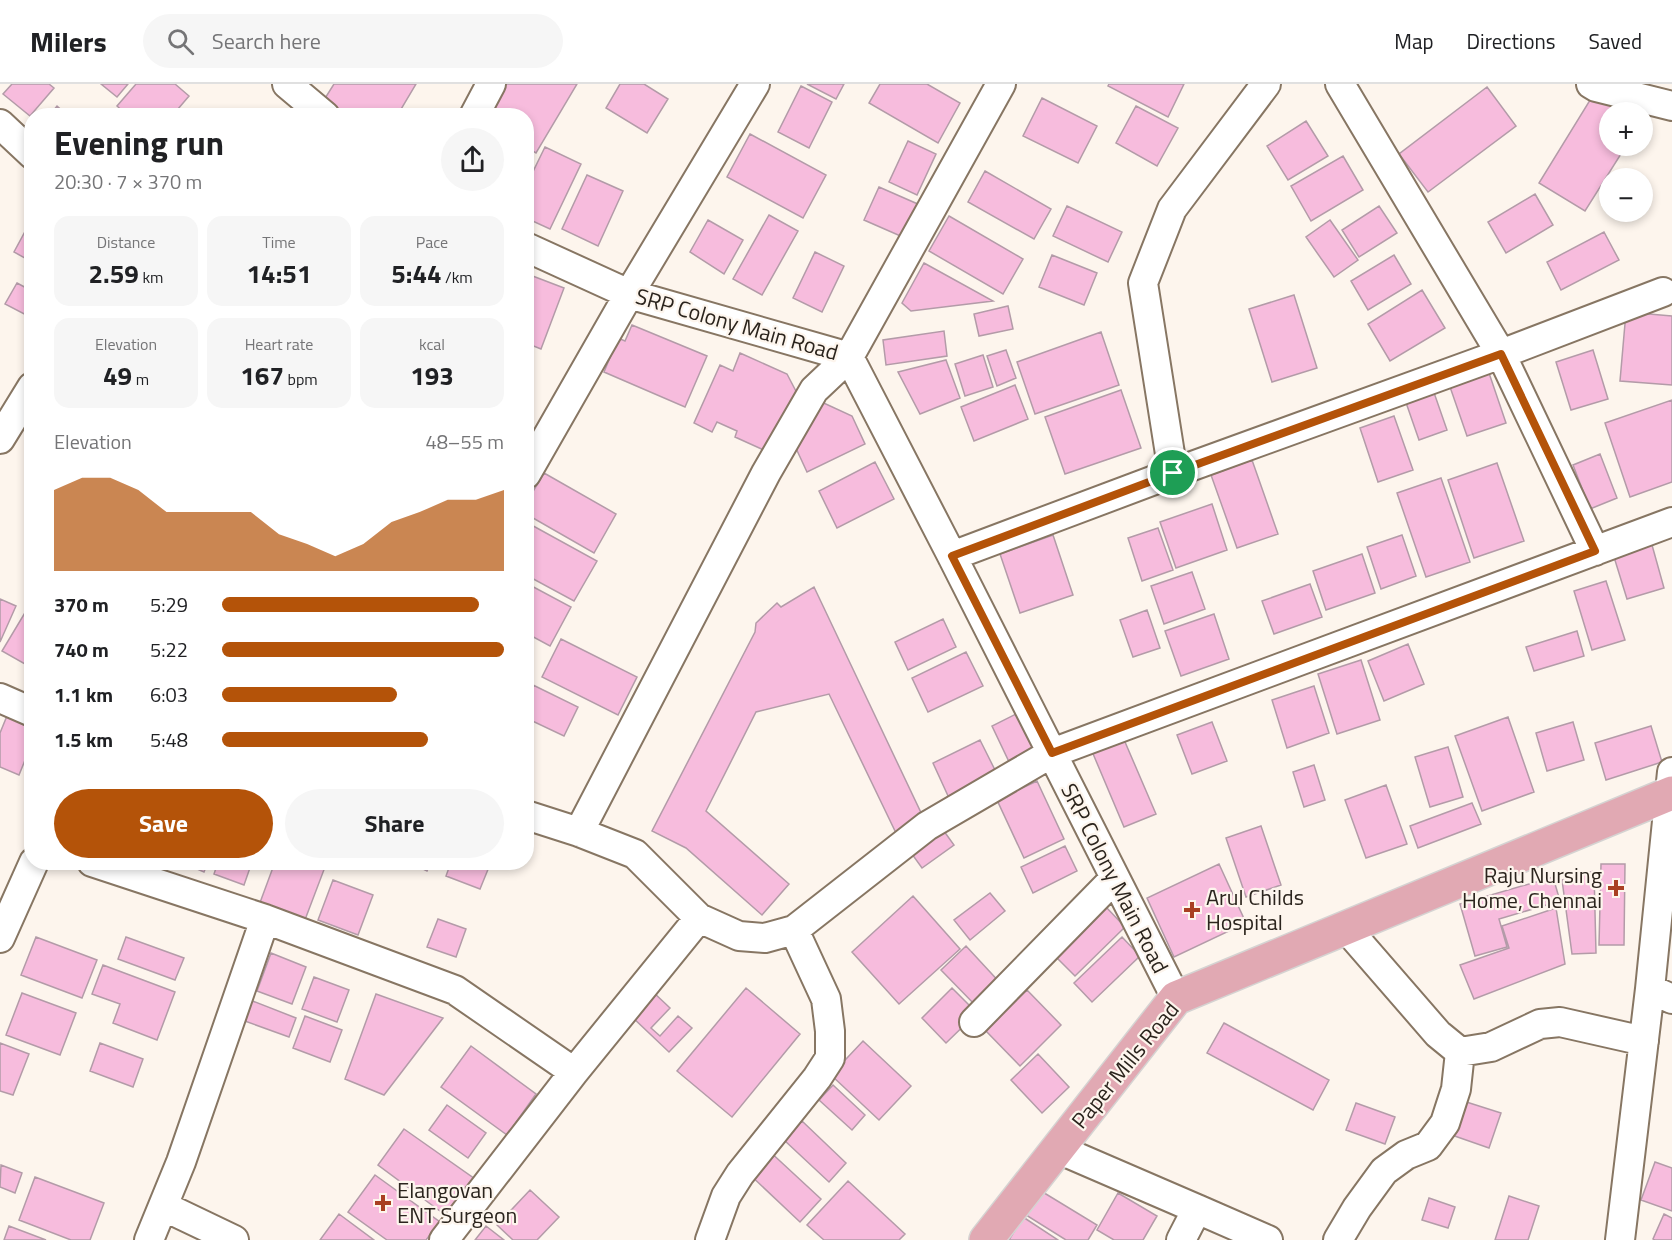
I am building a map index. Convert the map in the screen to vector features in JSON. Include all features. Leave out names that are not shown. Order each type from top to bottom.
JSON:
[{"type":"main road","name":"Paper Mills Road","points":[[986,1240],[1176,998],[1346,928],[1671,787]]},
{"type":"street","points":[[287,84],[316,108]]},
{"type":"street","points":[[478,108],[491,84]]},
{"type":"street","points":[[534,460],[629,294],[755,84]]},
{"type":"street","points":[[579,832],[766,473],[814,390],[849,357],[1001,84]]},
{"type":"street","points":[[1173,473],[1143,283],[1172,209],[1266,84]]},
{"type":"street","points":[[1340,84],[1501,354],[1595,551]]},
{"type":"street","points":[[1591,84],[1672,106]]},
{"type":"street","points":[[3,134],[24,148]]},
{"type":"street","name":"SRP Colony Main Road","points":[[534,251],[629,294],[849,357],[1176,998]]},
{"type":"street","points":[[952,556],[1664,292]]},
{"type":"street","points":[[0,439],[24,400]]},
{"type":"street","points":[[534,818],[635,854],[699,918],[739,936],[765,938],[794,930],[927,826],[1052,753],[1672,522]]},
{"type":"street","points":[[0,698],[24,708]]},
{"type":"street","points":[[1620,1240],[1644,1041],[1661,994],[1671,787]]},
{"type":"street","points":[[0,938],[30,870]]},
{"type":"street","points":[[116,870],[265,919],[455,990],[574,1072]]},
{"type":"street","points":[[974,1022],[1115,878]]},
{"type":"street","points":[[444,1240],[574,1072],[699,918]]},
{"type":"street","points":[[149,1240],[181,1162],[265,919]]},
{"type":"street","points":[[1346,928],[1438,1034],[1460,1052],[1491,1047],[1540,1024],[1560,1022],[1644,1041]]},
{"type":"street","points":[[710,1240],[726,1196],[740,1174],[817,1078],[830,1058],[830,1031],[826,999],[794,930]]},
{"type":"street","points":[[1338,1240],[1357,1208],[1384,1171],[1406,1155],[1428,1146],[1445,1123],[1456,1089],[1460,1052]]},
{"type":"street","points":[[1058,1149],[1268,1240]]},
{"type":"street","points":[[163,1206],[234,1240]]},
{"type":"street","points":[[1181,1240],[1197,1209]]},
{"type":"building","points":[[12,84],[49,84],[54,88],[37,108],[24,108],[24,111],[3,94]]},
{"type":"building","points":[[101,84],[128,84],[117,97]]},
{"type":"building","points":[[136,84],[175,84],[189,96],[179,108],[119,108],[117,106]]},
{"type":"building","points":[[334,84],[416,84],[402,108],[330,108],[322,103]]},
{"type":"building","points":[[502,84],[577,84],[536,153],[534,152],[534,108],[488,108]]},
{"type":"building","points":[[620,84],[644,84],[668,99],[647,133],[606,108]]},
{"type":"building","points":[[807,84],[844,84],[836,99]]},
{"type":"building","points":[[880,84],[927,84],[960,103],[938,143],[869,103]]},
{"type":"building","points":[[1109,84],[1184,84],[1168,117],[1108,86]]},
{"type":"building","points":[[801,86],[832,102],[809,148],[778,132]]},
{"type":"building","points":[[1487,87],[1516,126],[1428,192],[1399,154]]},
{"type":"building","points":[[1595,92],[1612,102],[1599,102],[1599,156],[1620,156],[1612,168],[1599,168],[1599,189],[1585,211],[1539,183]]},
{"type":"building","points":[[1042,98],[1097,126],[1078,163],[1023,136]]},
{"type":"building","points":[[1136,106],[1178,128],[1157,166],[1116,143]]},
{"type":"building","points":[[1306,121],[1328,156],[1288,180],[1267,146]]},
{"type":"building","points":[[750,134],[826,175],[803,218],[727,177]]},
{"type":"building","points":[[908,141],[936,154],[917,195],[889,182]]},
{"type":"building","points":[[545,147],[581,164],[550,229],[534,222],[534,170]]},
{"type":"building","points":[[1343,156],[1363,190],[1311,221],[1291,186]]},
{"type":"building","points":[[985,171],[1051,209],[1034,239],[968,202]]},
{"type":"building","points":[[587,175],[623,191],[598,246],[562,229]]},
{"type":"building","points":[[879,187],[920,205],[905,238],[864,220]]},
{"type":"building","points":[[1535,194],[1553,225],[1506,253],[1488,222]]},
{"type":"building","points":[[1067,206],[1122,232],[1108,262],[1053,236]]},
{"type":"building","points":[[1379,206],[1397,233],[1359,257],[1342,230]]},
{"type":"building","points":[[769,215],[798,231],[762,295],[733,279]]},
{"type":"building","points":[[949,216],[1023,259],[1003,294],[929,251]]},
{"type":"building","points":[[708,220],[743,240],[724,274],[690,252]]},
{"type":"building","points":[[1330,220],[1358,260],[1334,277],[1306,237]]},
{"type":"building","points":[[1604,232],[1619,260],[1561,290],[1547,262]]},
{"type":"building","points":[[24,233],[24,258],[14,252]]},
{"type":"building","points":[[815,252],[844,266],[822,312],[793,298]]},
{"type":"building","points":[[1052,255],[1097,273],[1084,305],[1039,287]]},
{"type":"building","points":[[1394,255],[1411,284],[1368,310],[1351,281]]},
{"type":"building","points":[[924,263],[993,301],[911,311],[902,303]]},
{"type":"building","points":[[534,277],[564,288],[541,349],[534,346]]},
{"type":"building","points":[[17,283],[24,287],[24,314],[5,304]]},
{"type":"building","points":[[1422,290],[1445,328],[1390,361],[1368,324]]},
{"type":"building","points":[[1294,295],[1317,368],[1272,382],[1249,309]]},
{"type":"building","points":[[1008,306],[1013,329],[979,336],[974,314]]},
{"type":"building","points":[[1626,312],[1672,316],[1672,385],[1620,381]]},
{"type":"building","points":[[632,325],[707,356],[685,407],[604,372],[618,338],[625,341]]},
{"type":"building","points":[[944,331],[947,356],[886,365],[883,340]]},
{"type":"building","points":[[1101,332],[1119,385],[1035,414],[1017,362]]},
{"type":"building","points":[[1006,350],[1016,378],[997,386],[987,356]]},
{"type":"building","points":[[1593,350],[1608,399],[1571,410],[1556,362]]},
{"type":"building","points":[[740,353],[787,374],[799,397],[786,426],[778,423],[766,451],[735,437],[737,431],[717,422],[712,432],[694,423],[720,365],[733,371]]},
{"type":"building","points":[[983,355],[993,387],[965,396],[955,364]]},
{"type":"building","points":[[946,360],[960,398],[920,414],[898,372]]},
{"type":"building","points":[[1488,370],[1506,423],[1467,436],[1449,384]]},
{"type":"building","points":[[1431,384],[1447,430],[1419,440],[1403,394]]},
{"type":"building","points":[[1015,385],[1028,419],[974,441],[961,407]]},
{"type":"building","points":[[1121,390],[1141,448],[1065,474],[1045,417]]},
{"type":"building","points":[[815,399],[852,416],[865,444],[807,472],[794,444]]},
{"type":"building","points":[[1672,400],[1672,482],[1630,497],[1605,423]]},
{"type":"building","points":[[1394,416],[1413,470],[1378,482],[1360,428]]},
{"type":"building","points":[[1600,454],[1617,498],[1590,509],[1573,465]]},
{"type":"building","points":[[1252,460],[1278,534],[1237,548],[1211,475]]},
{"type":"building","points":[[875,462],[894,499],[837,528],[819,491]]},
{"type":"building","points":[[1497,463],[1524,541],[1474,558],[1448,480]]},
{"type":"building","points":[[544,473],[616,514],[594,553],[534,519],[534,490]]},
{"type":"building","points":[[1441,478],[1470,562],[1426,577],[1397,493]]},
{"type":"building","points":[[1212,504],[1227,550],[1176,568],[1160,522]]},
{"type":"building","points":[[534,526],[597,561],[574,601],[534,579]]},
{"type":"building","points":[[1158,528],[1173,570],[1142,581],[1128,538]]},
{"type":"building","points":[[1053,535],[1073,595],[1020,613],[1000,554]]},
{"type":"building","points":[[1402,535],[1416,576],[1381,589],[1367,547]]},
{"type":"building","points":[[1652,545],[1664,588],[1627,599],[1614,557]]},
{"type":"building","points":[[1362,554],[1375,593],[1326,610],[1313,571]]},
{"type":"building","points":[[1192,572],[1205,609],[1164,624],[1151,586]]},
{"type":"building","points":[[1606,581],[1625,640],[1592,650],[1574,591]]},
{"type":"building","points":[[1310,584],[1322,617],[1274,634],[1262,601]]},
{"type":"building","points":[[534,587],[571,607],[550,646],[534,637]]},
{"type":"building","points":[[814,587],[924,819],[896,833],[829,694],[756,712],[706,811],[789,884],[762,915],[686,848],[652,831],[755,632],[756,623],[777,603],[781,607]]},
{"type":"building","points":[[0,599],[16,606],[0,642]]},
{"type":"building","points":[[1147,610],[1160,648],[1133,657],[1120,620]]},
{"type":"building","points":[[24,614],[24,663],[2,651]]},
{"type":"building","points":[[1214,614],[1229,659],[1181,676],[1165,631]]},
{"type":"building","points":[[943,619],[956,647],[908,670],[895,642]]},
{"type":"building","points":[[1577,631],[1584,656],[1534,671],[1526,647]]},
{"type":"building","points":[[561,639],[637,677],[618,715],[542,677]]},
{"type":"building","points":[[1408,644],[1424,684],[1384,701],[1368,661]]},
{"type":"building","points":[[966,652],[983,686],[928,712],[912,678]]},
{"type":"building","points":[[1361,660],[1380,720],[1337,734],[1318,674]]},
{"type":"building","points":[[534,685],[578,707],[564,736],[534,722]]},
{"type":"building","points":[[1314,686],[1329,733],[1287,748],[1272,700]]},
{"type":"building","points":[[1024,710],[1044,750],[1011,766],[992,726]]},
{"type":"building","points":[[9,711],[24,717],[24,763],[19,775],[0,767],[0,733]]},
{"type":"building","points":[[1508,717],[1534,792],[1482,811],[1455,736]]},
{"type":"building","points":[[1212,722],[1227,761],[1192,774],[1177,735]]},
{"type":"building","points":[[1573,722],[1584,760],[1547,771],[1536,733]]},
{"type":"building","points":[[1651,726],[1662,762],[1606,780],[1595,743]]},
{"type":"building","points":[[1122,735],[1156,814],[1124,827],[1091,749]]},
{"type":"building","points":[[980,740],[997,774],[949,798],[933,763]]},
{"type":"building","points":[[1448,747],[1463,797],[1430,807],[1415,757]]},
{"type":"building","points":[[1314,765],[1325,800],[1304,807],[1293,772]]},
{"type":"building","points":[[1037,781],[1064,839],[1024,858],[997,800]]},
{"type":"building","points":[[1386,785],[1407,844],[1366,858],[1345,800]]},
{"type":"building","points":[[1472,803],[1481,824],[1418,848],[1410,826]]},
{"type":"building","points":[[1261,826],[1281,885],[1246,897],[1226,838]]},
{"type":"building","points":[[941,827],[954,845],[922,868],[909,850]]},
{"type":"building","points":[[1065,846],[1077,871],[1033,893],[1021,867]]},
{"type":"building","points":[[1219,864],[1246,923],[1174,957],[1147,898]]},
{"type":"building","points":[[1601,864],[1625,864],[1624,945],[1599,945]]},
{"type":"building","points":[[215,870],[249,870],[244,885],[214,874]]},
{"type":"building","points":[[272,870],[324,870],[303,925],[258,908]]},
{"type":"building","points":[[448,870],[488,870],[480,889],[446,876]]},
{"type":"building","points":[[1594,871],[1596,953],[1572,954],[1562,880]]},
{"type":"building","points":[[1553,877],[1560,901],[1499,919],[1507,947],[1475,956],[1460,904]]},
{"type":"building","points":[[333,880],[373,895],[358,935],[318,920]]},
{"type":"building","points":[[990,893],[1005,911],[970,940],[954,920]]},
{"type":"building","points":[[913,896],[960,949],[899,1004],[852,952]]},
{"type":"building","points":[[1106,907],[1125,927],[1075,976],[1055,956]]},
{"type":"building","points":[[1556,908],[1565,964],[1474,999],[1460,965],[1509,948],[1502,926]]},
{"type":"building","points":[[438,919],[466,929],[456,957],[427,947]]},
{"type":"building","points":[[36,937],[97,960],[82,998],[21,975]]},
{"type":"building","points":[[126,937],[184,958],[175,980],[118,959]]},
{"type":"building","points":[[1122,937],[1140,956],[1092,1002],[1074,983]]},
{"type":"building","points":[[966,946],[1003,986],[979,1009],[941,970]]},
{"type":"building","points":[[271,953],[306,967],[292,1004],[257,991]]},
{"type":"building","points":[[103,965],[175,992],[157,1040],[113,1023],[120,1004],[92,994]]},
{"type":"building","points":[[314,977],[349,990],[337,1022],[302,1009]]},
{"type":"building","points":[[746,988],[800,1034],[732,1117],[677,1071]]},
{"type":"building","points":[[952,988],[977,1013],[946,1043],[922,1018]]},
{"type":"building","points":[[1027,990],[1061,1025],[1020,1066],[985,1030]]},
{"type":"building","points":[[652,991],[670,1008],[651,1028],[660,1036],[678,1016],[692,1028],[669,1052],[630,1015]]},
{"type":"building","points":[[22,993],[76,1013],[60,1055],[6,1035]]},
{"type":"building","points":[[376,994],[443,1018],[384,1095],[345,1079]]},
{"type":"building","points":[[250,1000],[296,1018],[289,1037],[242,1020]]},
{"type":"building","points":[[305,1016],[342,1030],[330,1062],[293,1048]]},
{"type":"building","points":[[1224,1023],[1329,1080],[1313,1110],[1207,1053]]},
{"type":"building","points":[[863,1041],[911,1086],[879,1120],[831,1075]]},
{"type":"building","points":[[0,1043],[29,1054],[13,1095],[0,1091]]},
{"type":"building","points":[[100,1043],[143,1059],[133,1087],[90,1071]]},
{"type":"building","points":[[471,1046],[536,1094],[507,1135],[441,1087]]},
{"type":"building","points":[[1038,1054],[1069,1087],[1042,1113],[1011,1080]]},
{"type":"building","points":[[833,1085],[865,1115],[852,1130],[819,1100]]},
{"type":"building","points":[[1457,1099],[1501,1113],[1489,1148],[1446,1133]]},
{"type":"building","points":[[1356,1103],[1395,1117],[1385,1144],[1346,1130]]},
{"type":"building","points":[[447,1105],[486,1133],[468,1158],[429,1130]]},
{"type":"building","points":[[802,1121],[846,1163],[829,1182],[784,1140]]},
{"type":"building","points":[[404,1129],[475,1179],[448,1217],[378,1165]]},
{"type":"building","points":[[767,1149],[821,1199],[800,1222],[747,1172]]},
{"type":"building","points":[[1655,1162],[1672,1168],[1672,1211],[1641,1200]]},
{"type":"building","points":[[1,1165],[22,1173],[15,1193],[0,1187]]},
{"type":"building","points":[[375,1175],[440,1222],[426,1240],[387,1240],[348,1212]]},
{"type":"building","points":[[35,1177],[104,1203],[90,1240],[71,1240],[19,1220]]},
{"type":"building","points":[[848,1181],[905,1234],[899,1240],[824,1240],[807,1225]]},
{"type":"building","points":[[530,1190],[559,1217],[537,1240],[513,1240],[497,1225]]},
{"type":"building","points":[[1041,1191],[1097,1225],[1088,1240],[1066,1240],[1026,1215]]},
{"type":"building","points":[[1118,1193],[1157,1216],[1143,1240],[1114,1240],[1097,1230]]},
{"type":"building","points":[[1509,1196],[1539,1206],[1528,1240],[1495,1240]]},
{"type":"building","points":[[1429,1198],[1455,1207],[1448,1228],[1422,1220]]},
{"type":"building","points":[[339,1214],[374,1240],[320,1240]]},
{"type":"building","points":[[1664,1214],[1672,1218],[1672,1240],[1655,1240],[1653,1239]]},
{"type":"building","points":[[1023,1217],[1058,1240],[1009,1240]]},
{"type":"building","points":[[9,1226],[46,1240],[4,1240]]},
{"type":"building","points":[[486,1226],[504,1240],[475,1240]]},
{"type":"place","name":"Raju Nursing Home, Chennai","points":[[1616,888]]},
{"type":"place","name":"Arul Childs Hospital","points":[[1192,910]]},
{"type":"place","name":"Elangovan ENT Surgeon","points":[[383,1203]]},
{"type":"route","points":[[1501,354],[1595,551],[1052,753],[952,556],[1173,473],[1501,354]]}]
